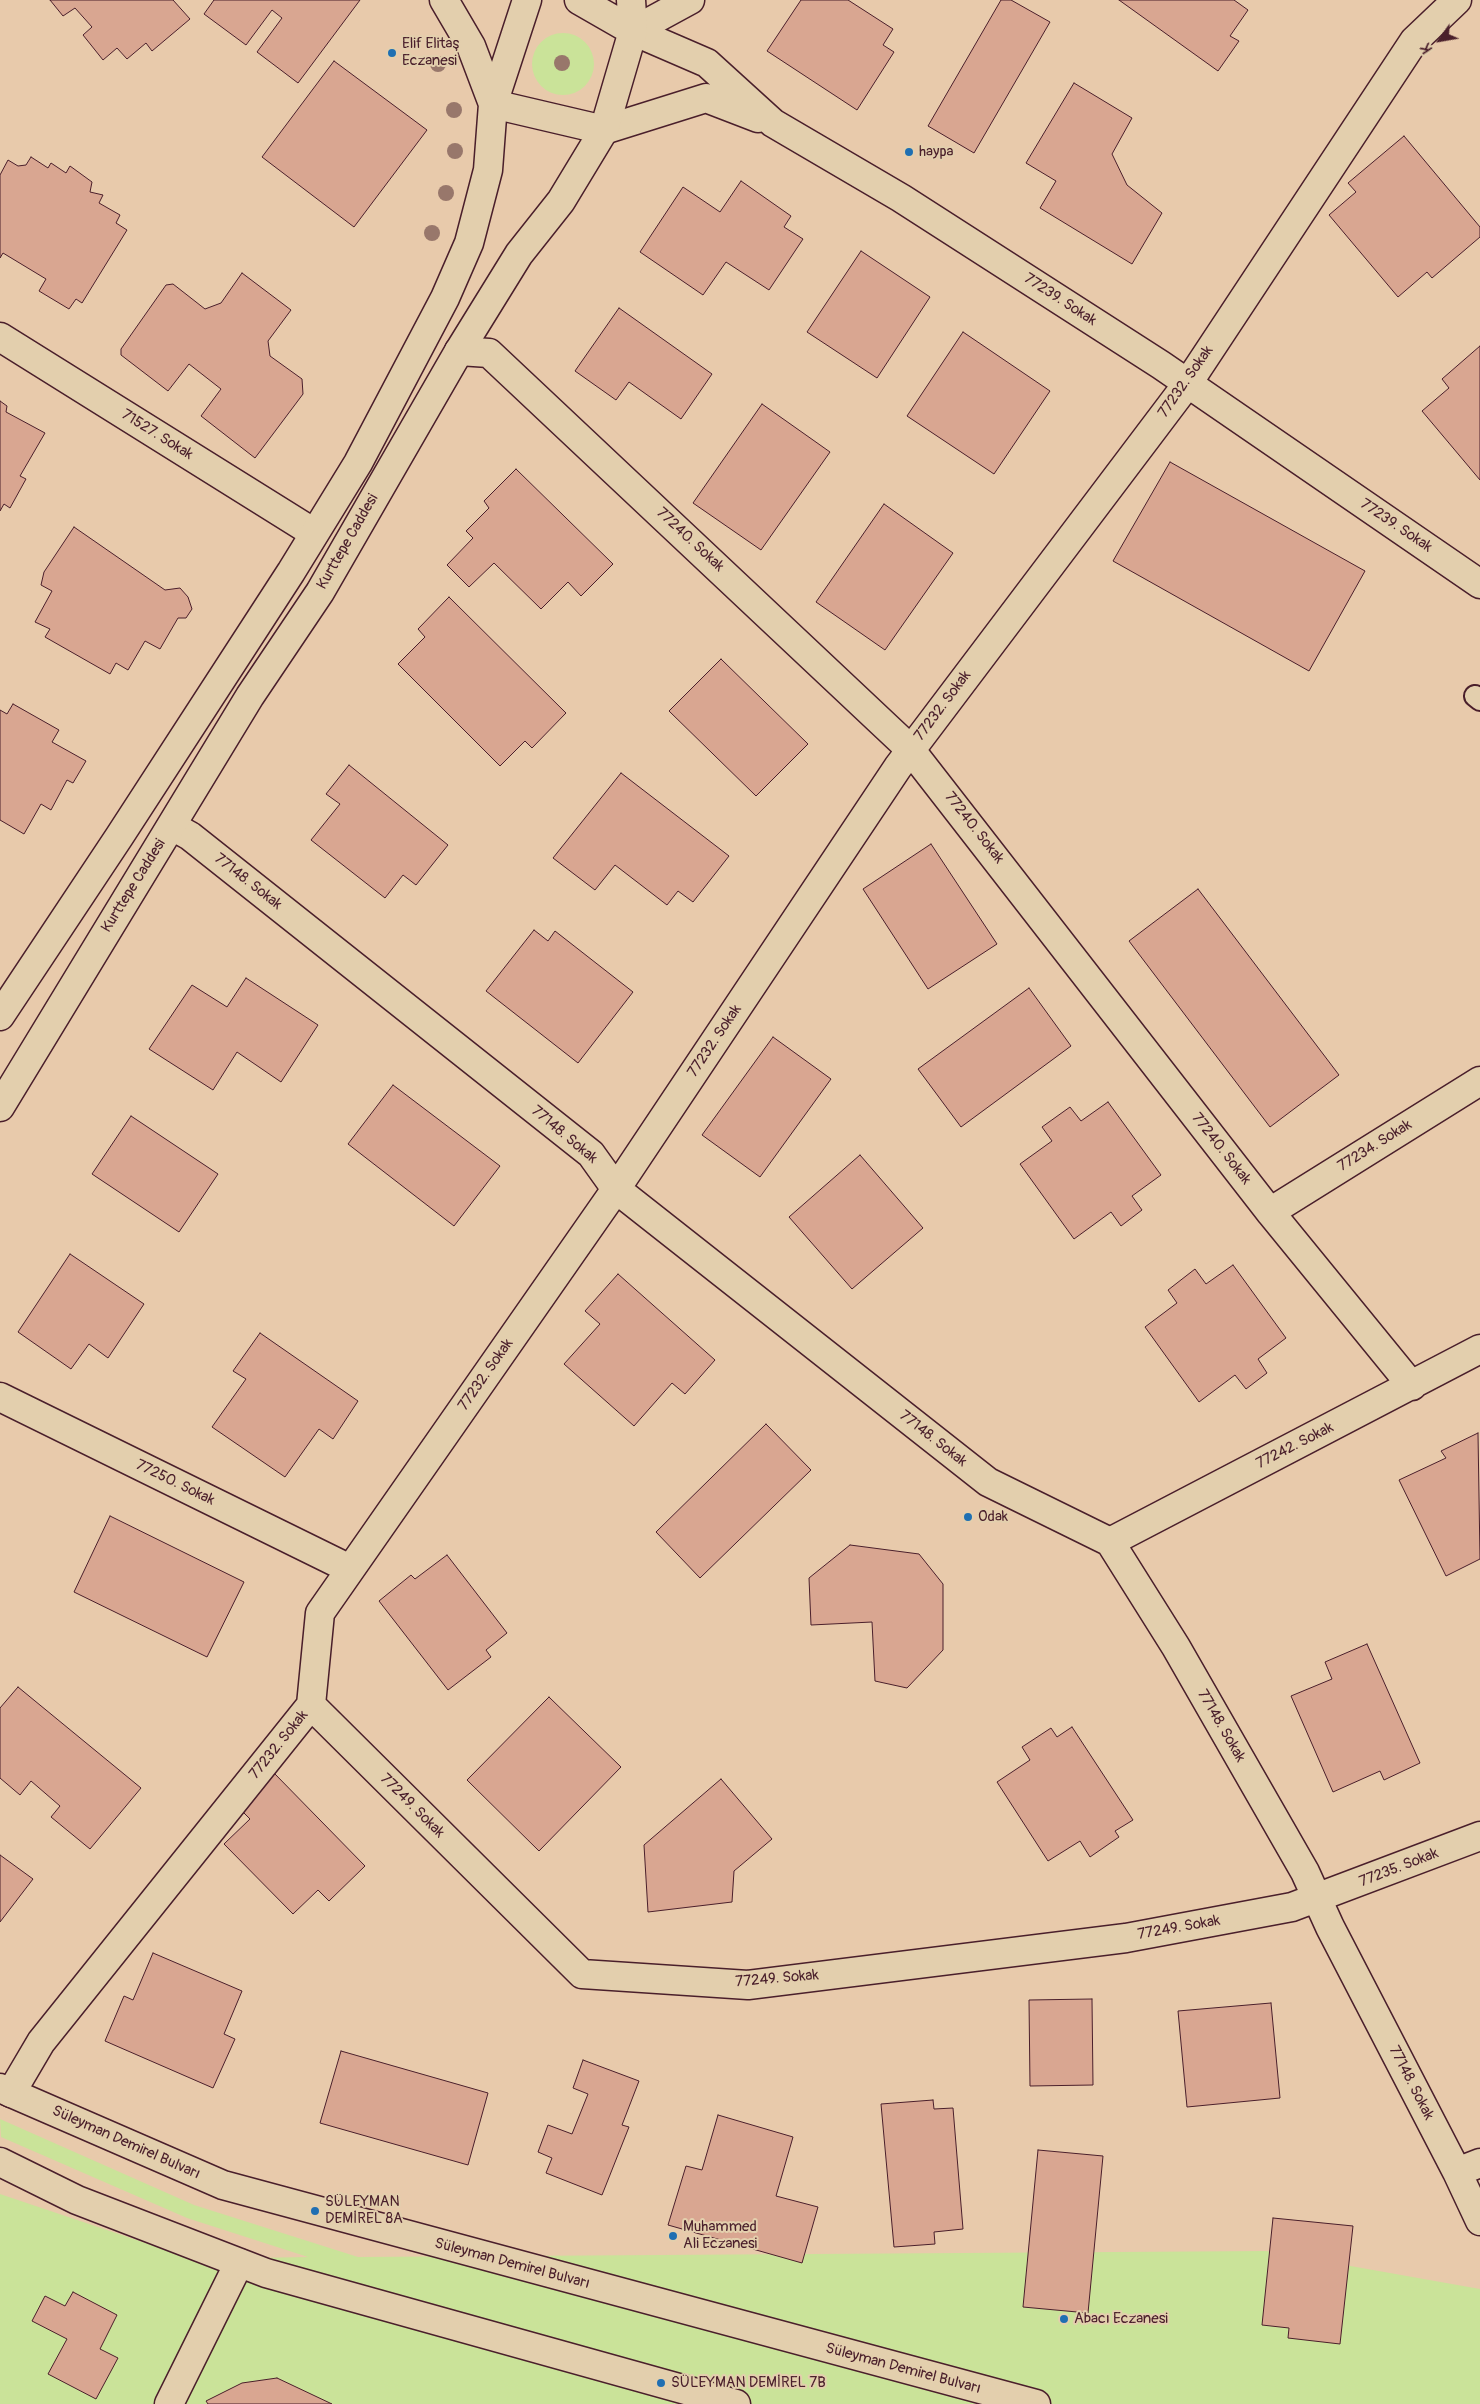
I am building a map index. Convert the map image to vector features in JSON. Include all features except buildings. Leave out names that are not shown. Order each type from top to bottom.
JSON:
[{"type":"street","points":[[444,0],[470,46],[493,104]]},
{"type":"street","points":[[493,104],[527,0]]},
{"type":"street","name":"77239. Sokak","points":[[579,0],[633,31],[707,63],[773,124],[902,198],[1188,383],[1480,584]]},
{"type":"street","points":[[632,0],[633,31],[690,0]]},
{"type":"street","name":"77232. Sokak","points":[[6,2091],[41,2042],[311,1705],[320,1612],[616,1189],[910,749],[1188,383],[1414,41],[1457,0]]},
{"type":"street","name":"Kurttepe Caddesi","points":[[0,1108],[100,940],[172,826],[250,696],[320,592],[459,351],[519,254],[561,201],[604,130],[633,31]]},
{"type":"street","points":[[493,104],[604,130],[706,98],[773,124]]},
{"type":"street","name":"Kurttepe Caddesi","points":[[0,1016],[129,822],[358,463],[445,298],[469,243],[488,170],[493,104]]},
{"type":"street","name":"71527. Sokak","points":[[0,337],[314,533]]},
{"type":"street","name":"77240. Sokak","points":[[459,351],[489,353],[910,749],[1270,1212],[1412,1386]]},
{"type":"street","name":"77148. Sokak","points":[[172,826],[190,836],[591,1154],[616,1189],[988,1482],[1110,1542],[1176,1647],[1305,1872],[1318,1899],[1469,2167],[1480,2221]]},
{"type":"street","name":"77234. Sokak","points":[[1270,1212],[1480,1080]]},
{"type":"street","name":"77242. Sokak","points":[[1110,1542],[1480,1349]]},
{"type":"street","name":"77250. Sokak","points":[[0,1397],[350,1569]]},
{"type":"street","name":"77249. Sokak","points":[[311,1705],[582,1974],[748,1985],[1126,1938],[1292,1907],[1318,1899]]},
{"type":"street","name":"77235. Sokak","points":[[1318,1899],[1480,1836]]},
{"type":"street","name":"Süleyman Demirel Bulvarı","points":[[6,2091],[223,2185],[1036,2404]]},
{"type":"street","points":[[0,2162],[77,2200],[266,2274],[736,2404]]},
{"type":"street","points":[[169,2404],[239,2263]]},
{"type":"green space","points":[[563,33],[575,35],[585,42],[592,52],[594,64],[592,76],[585,86],[575,93],[563,95],[551,93],[541,86],[534,76],[532,64],[534,52],[541,42],[551,35]]},
{"type":"green space","points":[[0,2119],[194,2205],[358,2257],[1266,2251],[1480,2289],[1480,2404],[0,2404],[0,2194],[193,2259],[308,2257],[187,2218],[1,2137]]},
{"type":"place","name":"Elif Elitaş Eczanesi","points":[[392,53]]},
{"type":"place","name":"haypa","points":[[909,152]]},
{"type":"place","name":"Odak","points":[[968,1517]]},
{"type":"place","name":"SÜLEYMAN DEMİREL 8A","points":[[315,2211]]},
{"type":"place","name":"Muhammed Ali Eczanesi","points":[[673,2236]]},
{"type":"place","name":"Abacı Eczanesi","points":[[1064,2319]]},
{"type":"place","name":"SÜLEYMAN DEMİREL 7B","points":[[661,2383]]}]
